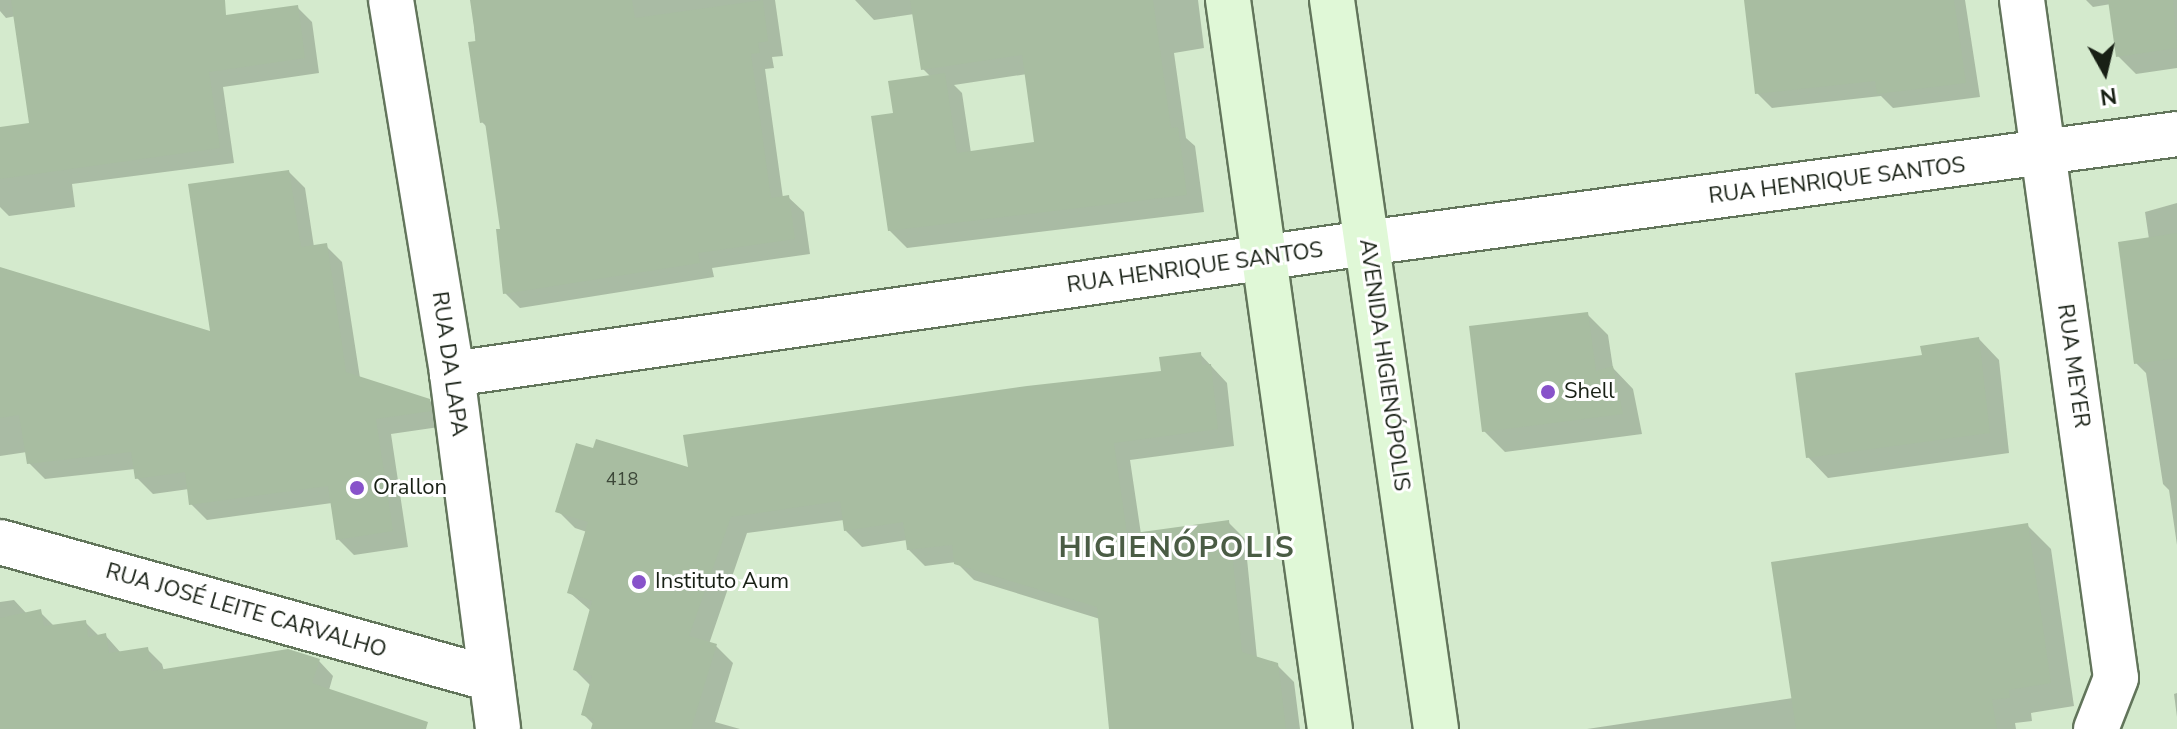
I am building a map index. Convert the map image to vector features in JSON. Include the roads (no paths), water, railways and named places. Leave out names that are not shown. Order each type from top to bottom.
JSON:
[{"type":"main road","points":[[1228,0],[1330,729]]},
{"type":"main road","name":"AVENIDA HIGIENÓPOLIS","points":[[1332,0],[1436,729]]},
{"type":"street","name":"RUA DA LAPA","points":[[391,0],[452,374],[498,729]]},
{"type":"street","name":"RUA MEYER","points":[[2022,0],[2116,678],[2096,729]]},
{"type":"street","name":"RUA HENRIQUE SANTOS","points":[[452,374],[1366,243],[2177,134]]},
{"type":"street","name":"RUA JOSÉ LEITE CARVALHO","points":[[0,542],[491,679]]},
{"type":"place","name":"Shell","points":[[1548,392]]},
{"type":"place","name":"Orallon","points":[[357,488]]},
{"type":"place","name":"Instituto Aum","points":[[639,582]]},
{"type":"district","name":"HIGIENÓPOLIS","points":[[1177,548]]}]
